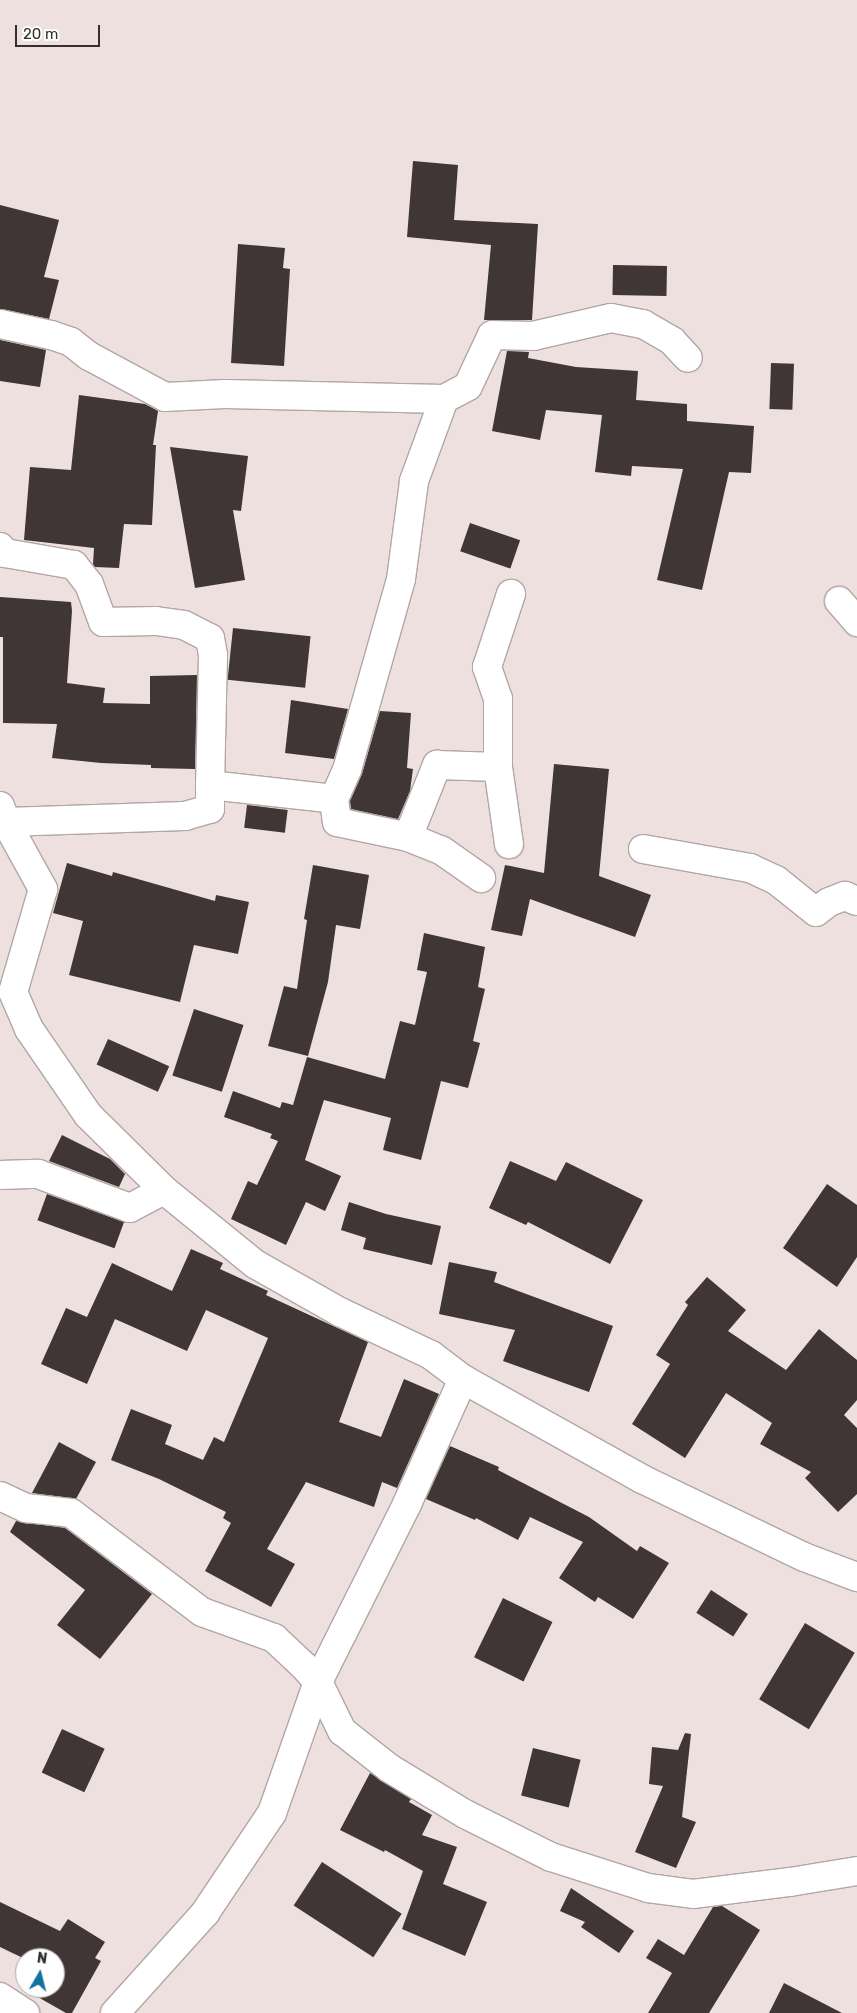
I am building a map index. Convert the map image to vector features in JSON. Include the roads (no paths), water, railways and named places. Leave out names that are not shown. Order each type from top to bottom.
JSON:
[{"type":"street","points":[[0,324],[52,334],[71,342],[89,356],[165,397],[225,394],[444,399],[468,386],[492,335],[533,336],[611,318],[643,324],[672,341],[688,358]]},
{"type":"street","points":[[444,399],[414,480],[401,579],[379,650],[347,770],[334,799],[338,822],[408,837],[441,850],[481,878]]},
{"type":"street","points":[[0,547],[5,553],[74,565],[89,584],[103,622],[156,621],[184,626],[210,638],[213,655],[210,809],[185,816],[3,814],[43,888],[6,989],[29,1028],[88,1115],[164,1190],[255,1264],[340,1312],[431,1355],[463,1379],[642,1479],[804,1556],[857,1577]]},
{"type":"street","points":[[508,844],[498,767],[498,699],[487,667],[511,594]]},
{"type":"street","points":[[839,601],[857,622]]},
{"type":"street","points":[[408,837],[437,765],[498,767]]},
{"type":"street","points":[[210,786],[334,799]]},
{"type":"street","points":[[643,849],[750,868],[776,880],[816,912],[829,902],[845,896],[857,901]]},
{"type":"street","points":[[0,1175],[38,1174],[130,1208],[164,1190]]},
{"type":"street","points":[[115,2013],[205,1913],[272,1813],[318,1682],[407,1504],[463,1379]]},
{"type":"street","points":[[0,1496],[26,1508],[71,1513],[202,1612],[274,1638],[318,1682],[342,1731],[389,1768],[466,1814],[551,1856],[648,1888],[693,1894],[857,1871]]},
{"type":"street","points":[[0,1997],[25,2013]]}]
